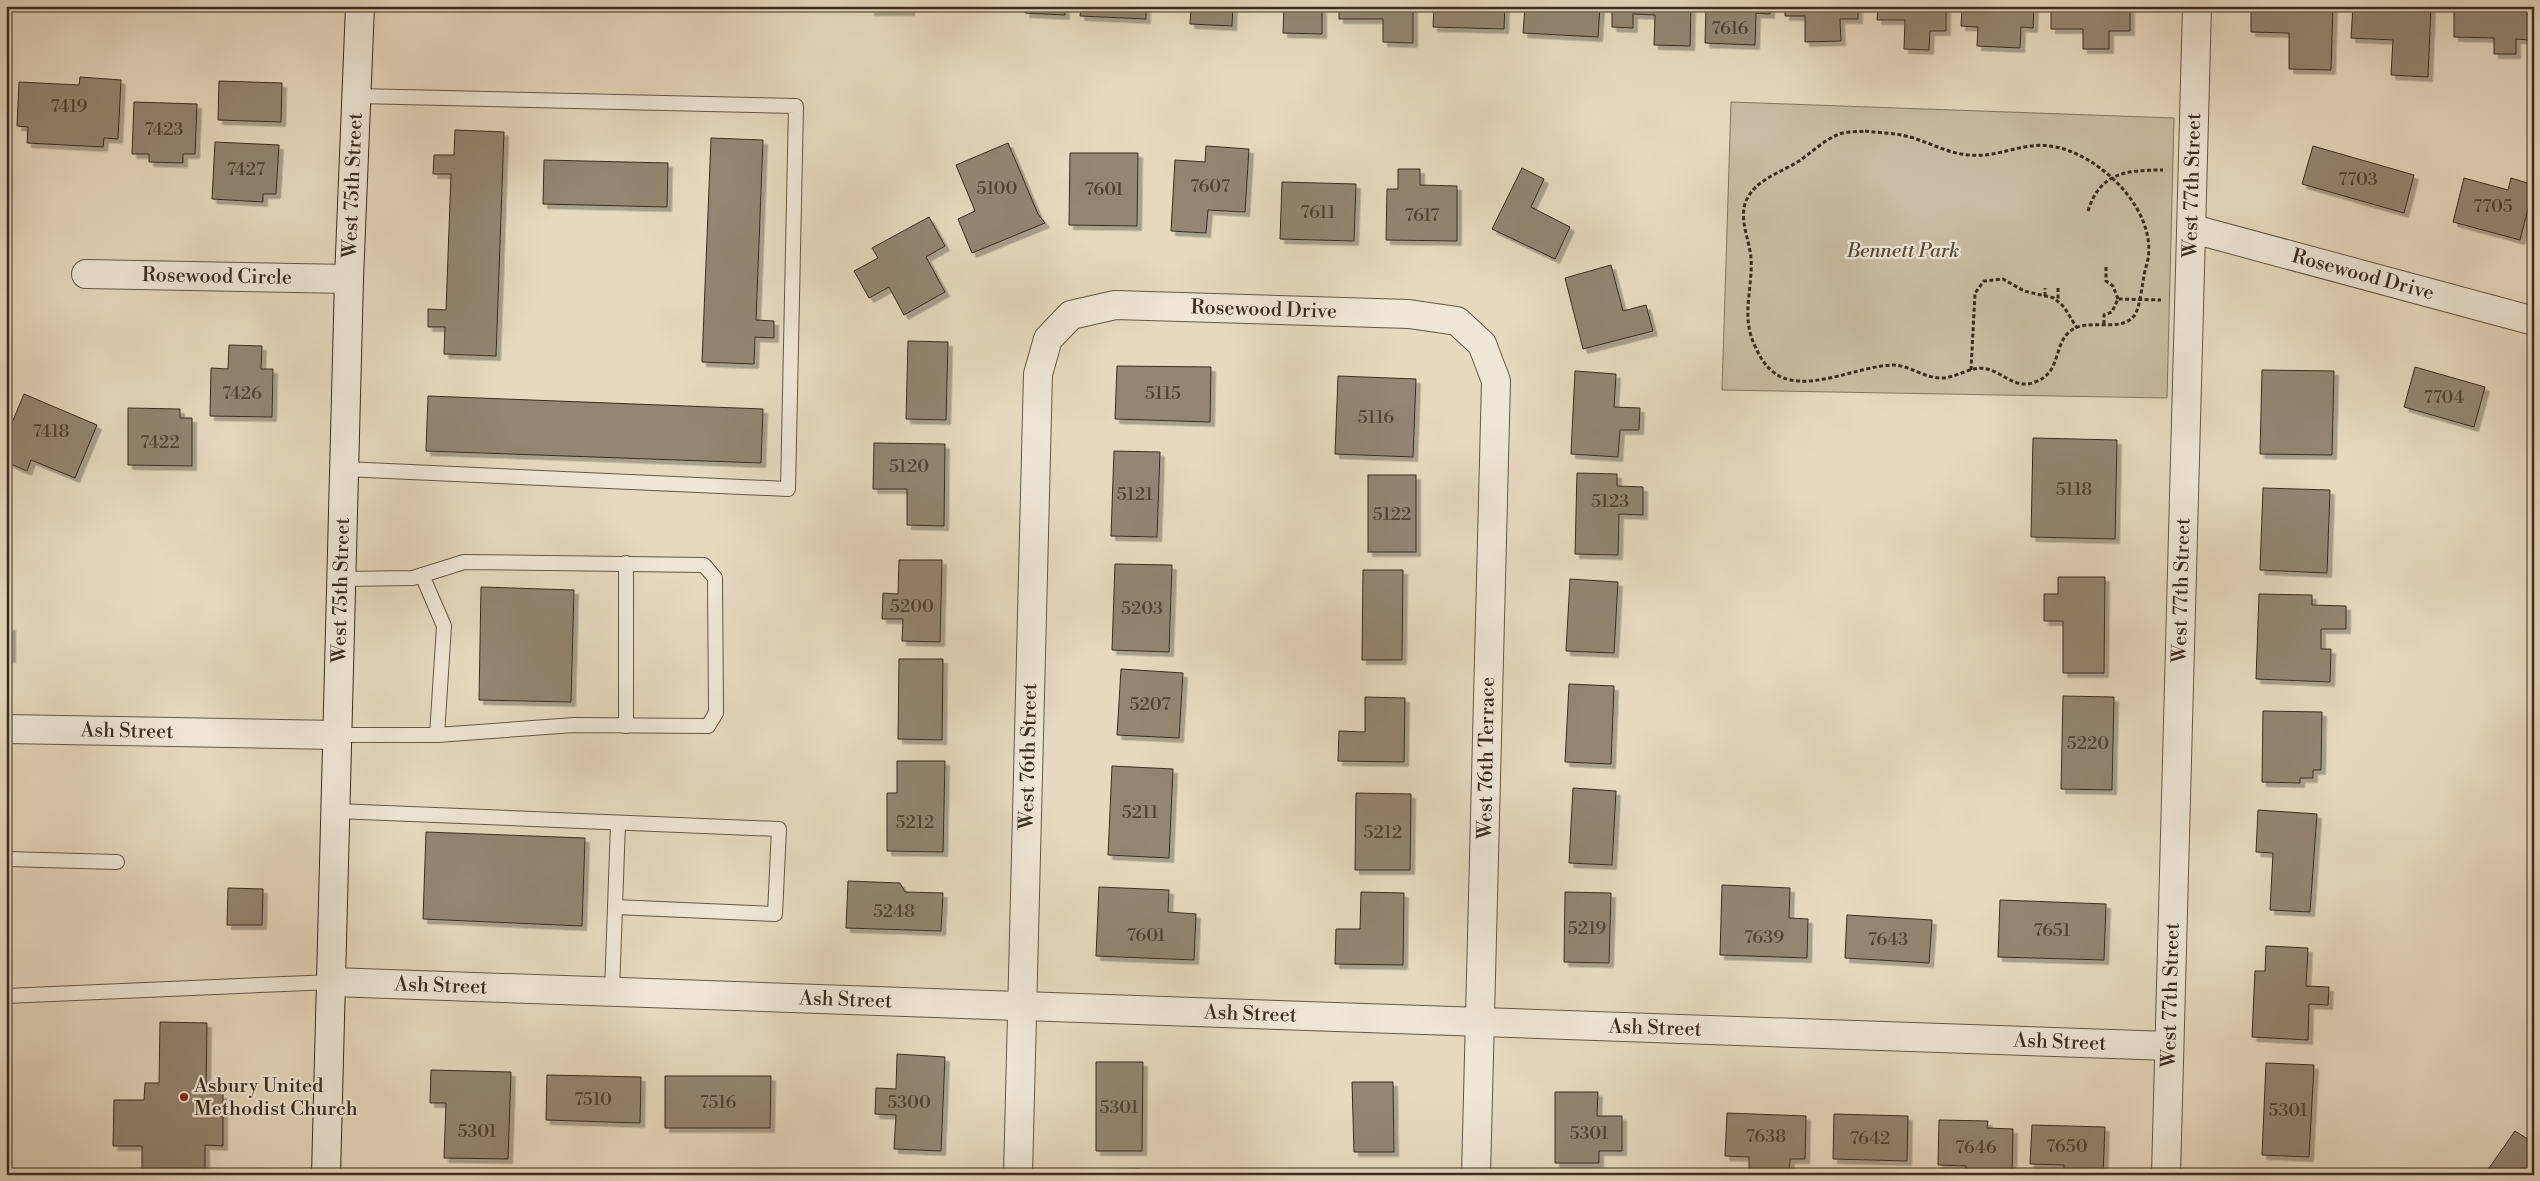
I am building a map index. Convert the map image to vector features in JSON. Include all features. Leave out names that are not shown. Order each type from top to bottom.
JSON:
[{"type":"street","name":"West 75th Street","points":[[326,1175],[349,279],[360,6]]},
{"type":"street","name":"West 77th Street","points":[[2166,1175],[2198,6]]},
{"type":"street","name":"Rosewood Drive","points":[[2193,229],[2534,321]]},
{"type":"street","name":"Rosewood Circle","points":[[86,274],[349,279]]},
{"type":"street","name":"Rosewood Drive","points":[[1048,339],[1071,315],[1115,305],[1409,314],[1456,321],[1482,344]]},
{"type":"street","name":"West 76th Street","points":[[1018,1175],[1038,374],[1048,339]]},
{"type":"street","name":"West 76th Terrace","points":[[1476,1175],[1496,381],[1482,344]]},
{"type":"street","name":"Ash Street","points":[[6,729],[337,735]]},
{"type":"street","name":"Ash Street","points":[[332,982],[2169,1046]]},
{"type":"lane","points":[[344,469],[788,489],[796,106],[357,96]]},
{"type":"lane","points":[[337,735],[437,735],[574,725],[708,726],[716,713],[715,578],[704,565],[464,562],[413,578],[341,579]]},
{"type":"lane","points":[[626,564],[626,726]]},
{"type":"lane","points":[[422,575],[444,626],[437,735]]},
{"type":"lane","points":[[336,811],[779,829],[775,914],[615,907]]},
{"type":"lane","points":[[612,991],[618,823]]},
{"type":"lane","points":[[6,859],[117,862]]},
{"type":"lane","points":[[6,996],[332,982]]},
{"type":"path","points":[[1865,131],[1910,137],[1945,151],[1972,156],[1986,156],[2025,146],[2051,146],[2080,155],[2112,178],[2135,204],[2150,242],[2139,300],[2136,314],[2125,322],[2086,324],[2077,328],[2064,339],[2051,371],[2038,382],[2017,383],[1990,369],[1971,370],[1954,377],[1937,378],[1891,365],[1872,367],[1812,382],[1800,382],[1774,374],[1764,363],[1752,340],[1746,317],[1751,270],[1743,222],[1746,199],[1753,189],[1836,135],[1865,131]]},
{"type":"path","points":[[2088,211],[2098,188],[2112,178],[2126,172],[2167,170]]},
{"type":"path","points":[[2104,324],[2104,315],[2112,312],[2118,299],[2113,286],[2106,281],[2106,267]]},
{"type":"path","points":[[1971,370],[1975,293],[1979,286],[1992,279],[2003,279],[2024,291],[2058,300]]},
{"type":"path","points":[[2045,288],[2045,296]]},
{"type":"path","points":[[2058,288],[2058,300],[2077,328]]},
{"type":"path","points":[[2118,299],[2164,300]]},
{"type":"green space","name":"Bennett Park","points":[[1731,102],[2174,118],[2167,398],[1722,390]]},
{"type":"building","points":[[870,6],[910,6],[910,11],[870,11]]},
{"type":"building","points":[[1026,6],[1065,6],[1065,15],[1025,13]]},
{"type":"building","points":[[1081,6],[1146,6],[1146,19],[1080,16]]},
{"type":"building","points":[[1191,6],[1233,6],[1232,26],[1190,24]]},
{"type":"building","points":[[1284,6],[1322,6],[1322,34],[1283,33]]},
{"type":"building","points":[[1339,6],[1413,6],[1413,43],[1383,42],[1383,19],[1339,19]]},
{"type":"building","points":[[1434,6],[1505,6],[1504,29],[1433,27]]},
{"type":"building","points":[[1525,6],[1600,6],[1598,37],[1523,33]]},
{"type":"building","points":[[1612,6],[1691,6],[1690,46],[1654,45],[1655,15],[1633,14],[1633,28],[1612,27]]},
{"type":"building","points":[[1706,6],[1770,6],[1770,14],[1756,13],[1755,45],[1705,43]]},
{"type":"building","points":[[1785,6],[1858,6],[1858,19],[1840,19],[1841,41],[1805,42],[1805,16],[1785,16]]},
{"type":"building","points":[[1878,6],[1946,6],[1946,31],[1930,31],[1929,50],[1904,49],[1905,20],[1877,20]]},
{"type":"building","points":[[1962,6],[2034,6],[2033,28],[2021,27],[2020,48],[1977,46],[1978,27],[1961,26]]},
{"type":"building","points":[[2051,6],[2130,6],[2130,31],[2109,31],[2109,49],[2083,49],[2083,29],[2051,29]]},
{"type":"building","points":[[2251,6],[2333,6],[2331,70],[2289,69],[2289,33],[2251,32]]},
{"type":"building","points":[[2353,6],[2431,6],[2428,77],[2391,75],[2393,40],[2351,38]]},
{"type":"building","points":[[2454,6],[2529,6],[2529,40],[2516,39],[2516,54],[2494,54],[2494,38],[2454,37]]},
{"type":"building","points":[[80,77],[121,80],[118,139],[104,138],[103,147],[27,143],[28,127],[17,126],[19,82],[79,85]]},
{"type":"building","points":[[219,81],[282,83],[281,122],[218,120]]},
{"type":"building","points":[[134,102],[197,104],[195,154],[183,154],[183,163],[149,162],[149,154],[132,154]]},
{"type":"building","points":[[455,130],[504,132],[496,356],[444,354],[445,327],[428,327],[428,309],[446,310],[451,174],[433,174],[434,155],[454,155]]},
{"type":"building","points":[[711,138],[763,140],[756,320],[774,321],[774,338],[755,337],[754,364],[702,362]]},
{"type":"building","points":[[215,142],[279,145],[276,194],[263,194],[263,202],[212,199]]},
{"type":"building","points":[[1008,143],[1038,214],[1045,223],[972,253],[958,219],[975,211],[956,165]]},
{"type":"building","points":[[1206,146],[1249,149],[1245,212],[1208,210],[1206,233],[1171,231],[1175,160],[1205,162]]},
{"type":"building","points":[[2313,146],[2414,175],[2404,213],[2302,184]]},
{"type":"building","points":[[1070,153],[1138,153],[1137,226],[1069,225]]},
{"type":"building","points":[[544,160],[668,163],[667,207],[543,204]]},
{"type":"building","points":[[1522,168],[1544,179],[1531,207],[1570,227],[1555,259],[1492,229]]},
{"type":"building","points":[[1398,169],[1420,169],[1420,185],[1457,186],[1457,241],[1386,240],[1387,189],[1398,189]]},
{"type":"building","points":[[2464,178],[2508,190],[2511,178],[2534,185],[2520,240],[2453,222]]},
{"type":"building","points":[[1282,182],[1356,184],[1354,241],[1280,239]]},
{"type":"building","points":[[929,217],[945,246],[926,257],[945,292],[904,315],[889,287],[869,298],[854,271],[878,258],[872,248]]},
{"type":"building","points":[[1611,265],[1623,311],[1646,305],[1653,331],[1583,349],[1565,278]]},
{"type":"building","points":[[908,341],[948,342],[946,420],[906,419]]},
{"type":"building","points":[[229,345],[262,346],[261,369],[273,369],[272,417],[210,416],[211,368],[228,369]]},
{"type":"building","points":[[1117,366],[1211,367],[1210,422],[1115,419]]},
{"type":"building","points":[[2415,367],[2485,387],[2474,427],[2404,407]]},
{"type":"building","points":[[2262,370],[2334,371],[2332,455],[2260,454]]},
{"type":"building","points":[[1575,371],[1616,374],[1614,407],[1640,408],[1639,430],[1620,430],[1618,457],[1571,454]]},
{"type":"building","points":[[1338,376],[1416,379],[1413,457],[1335,454]]},
{"type":"building","points":[[24,394],[97,425],[75,478],[31,460],[27,471],[6,462],[6,437]]},
{"type":"building","points":[[428,396],[763,409],[761,463],[426,451]]},
{"type":"building","points":[[128,408],[180,409],[180,418],[192,418],[192,466],[128,465]]},
{"type":"building","points":[[2033,438],[2117,440],[2115,539],[2031,537]]},
{"type":"building","points":[[874,443],[945,444],[944,526],[907,525],[907,489],[873,489]]},
{"type":"building","points":[[1114,451],[1160,452],[1157,537],[1111,536]]},
{"type":"building","points":[[1577,473],[1617,474],[1617,486],[1643,487],[1643,515],[1619,514],[1618,555],[1575,554]]},
{"type":"building","points":[[1368,475],[1416,475],[1416,552],[1368,552]]},
{"type":"building","points":[[2263,488],[2330,490],[2327,573],[2260,570]]},
{"type":"building","points":[[899,560],[942,560],[940,642],[902,641],[903,619],[882,619],[883,593],[898,594]]},
{"type":"building","points":[[1115,564],[1172,565],[1169,652],[1112,650]]},
{"type":"building","points":[[1363,570],[1403,570],[1402,660],[1362,660]]},
{"type":"building","points":[[2058,577],[2105,577],[2104,673],[2063,673],[2063,621],[2044,621],[2044,594],[2058,594]]},
{"type":"building","points":[[1570,579],[1618,582],[1614,653],[1566,651]]},
{"type":"building","points":[[481,587],[574,590],[571,702],[479,700]]},
{"type":"building","points":[[2259,594],[2312,595],[2312,605],[2346,606],[2346,629],[2321,629],[2321,649],[2331,649],[2330,682],[2256,679]]},
{"type":"building","points":[[6,626],[11,626],[11,658],[6,658]]},
{"type":"building","points":[[899,659],[943,659],[942,740],[898,739]]},
{"type":"building","points":[[1121,669],[1183,673],[1179,738],[1117,735]]},
{"type":"building","points":[[1569,684],[1614,686],[1611,764],[1565,762]]},
{"type":"building","points":[[2063,696],[2114,697],[2112,790],[2061,789]]},
{"type":"building","points":[[1365,697],[1405,698],[1404,762],[1338,761],[1339,731],[1365,732]]},
{"type":"building","points":[[2263,711],[2322,712],[2321,770],[2313,770],[2313,778],[2300,778],[2300,783],[2262,782]]},
{"type":"building","points":[[897,761],[945,761],[943,852],[887,851],[887,793],[897,793]]},
{"type":"building","points":[[1112,766],[1173,769],[1169,858],[1108,855]]},
{"type":"building","points":[[1573,788],[1616,791],[1612,865],[1569,863]]},
{"type":"building","points":[[1356,793],[1411,794],[1410,870],[1355,870]]},
{"type":"building","points":[[2258,810],[2317,814],[2310,912],[2270,910],[2273,853],[2256,852]]},
{"type":"building","points":[[426,832],[585,838],[582,926],[423,919]]},
{"type":"building","points":[[848,881],[900,883],[905,892],[943,893],[941,931],[846,928]]},
{"type":"building","points":[[1722,885],[1790,888],[1789,918],[1808,919],[1807,958],[1720,955]]},
{"type":"building","points":[[1099,887],[1169,890],[1168,912],[1196,914],[1194,960],[1096,956]]},
{"type":"building","points":[[228,888],[263,889],[262,925],[227,925]]},
{"type":"building","points":[[1361,892],[1404,893],[1403,965],[1335,964],[1336,929],[1360,929]]},
{"type":"building","points":[[1565,892],[1611,893],[1609,963],[1564,962]]},
{"type":"building","points":[[2000,900],[2106,904],[2104,960],[1998,957]]},
{"type":"building","points":[[1847,915],[1932,920],[1929,963],[1845,958]]},
{"type":"building","points":[[2266,946],[2308,948],[2306,986],[2329,987],[2328,1005],[2309,1004],[2308,1040],[2252,1037],[2255,971],[2265,971]]},
{"type":"building","name":"Asbury United Methodist Church","points":[[160,1022],[207,1023],[206,1094],[223,1094],[223,1146],[205,1145],[205,1175],[142,1175],[142,1146],[113,1146],[114,1100],[144,1100],[145,1083],[159,1083]]},
{"type":"building","points":[[897,1054],[945,1057],[941,1151],[894,1149],[896,1115],[875,1114],[876,1088],[896,1089]]},
{"type":"building","points":[[1096,1062],[1143,1062],[1142,1151],[1096,1151]]},
{"type":"building","points":[[2266,1063],[2314,1065],[2309,1157],[2262,1155]]},
{"type":"building","points":[[431,1070],[511,1072],[508,1159],[444,1158],[446,1103],[430,1103]]},
{"type":"building","points":[[547,1075],[641,1077],[640,1123],[546,1120]]},
{"type":"building","points":[[665,1076],[771,1076],[770,1128],[665,1128]]},
{"type":"building","points":[[1352,1082],[1393,1082],[1394,1152],[1354,1152]]},
{"type":"building","points":[[1555,1092],[1598,1092],[1597,1116],[1622,1116],[1622,1151],[1599,1151],[1599,1163],[1555,1163]]},
{"type":"building","points":[[1727,1113],[1806,1116],[1805,1159],[1790,1159],[1789,1175],[1749,1175],[1749,1157],[1725,1156]]},
{"type":"building","points":[[1834,1114],[1908,1116],[1907,1161],[1833,1159]]},
{"type":"building","points":[[1939,1120],[1988,1121],[1987,1128],[2013,1129],[2012,1175],[1966,1175],[1966,1166],[1938,1165]]},
{"type":"building","points":[[2032,1125],[2105,1127],[2103,1175],[2064,1175],[2064,1165],[2030,1164]]},
{"type":"building","points":[[2515,1131],[2534,1143],[2534,1171],[2531,1175],[2484,1175]]},
{"type":"building","points":[[1140,1169],[1140,1175],[1090,1175],[1090,1170]]},
{"type":"building","points":[[887,1170],[938,1171],[938,1175],[887,1175]]},
{"type":"building","points":[[1390,1171],[1390,1175],[1348,1175],[1348,1173]]},
{"type":"place","name":"Asbury United Methodist Church","points":[[184,1097]]}]
